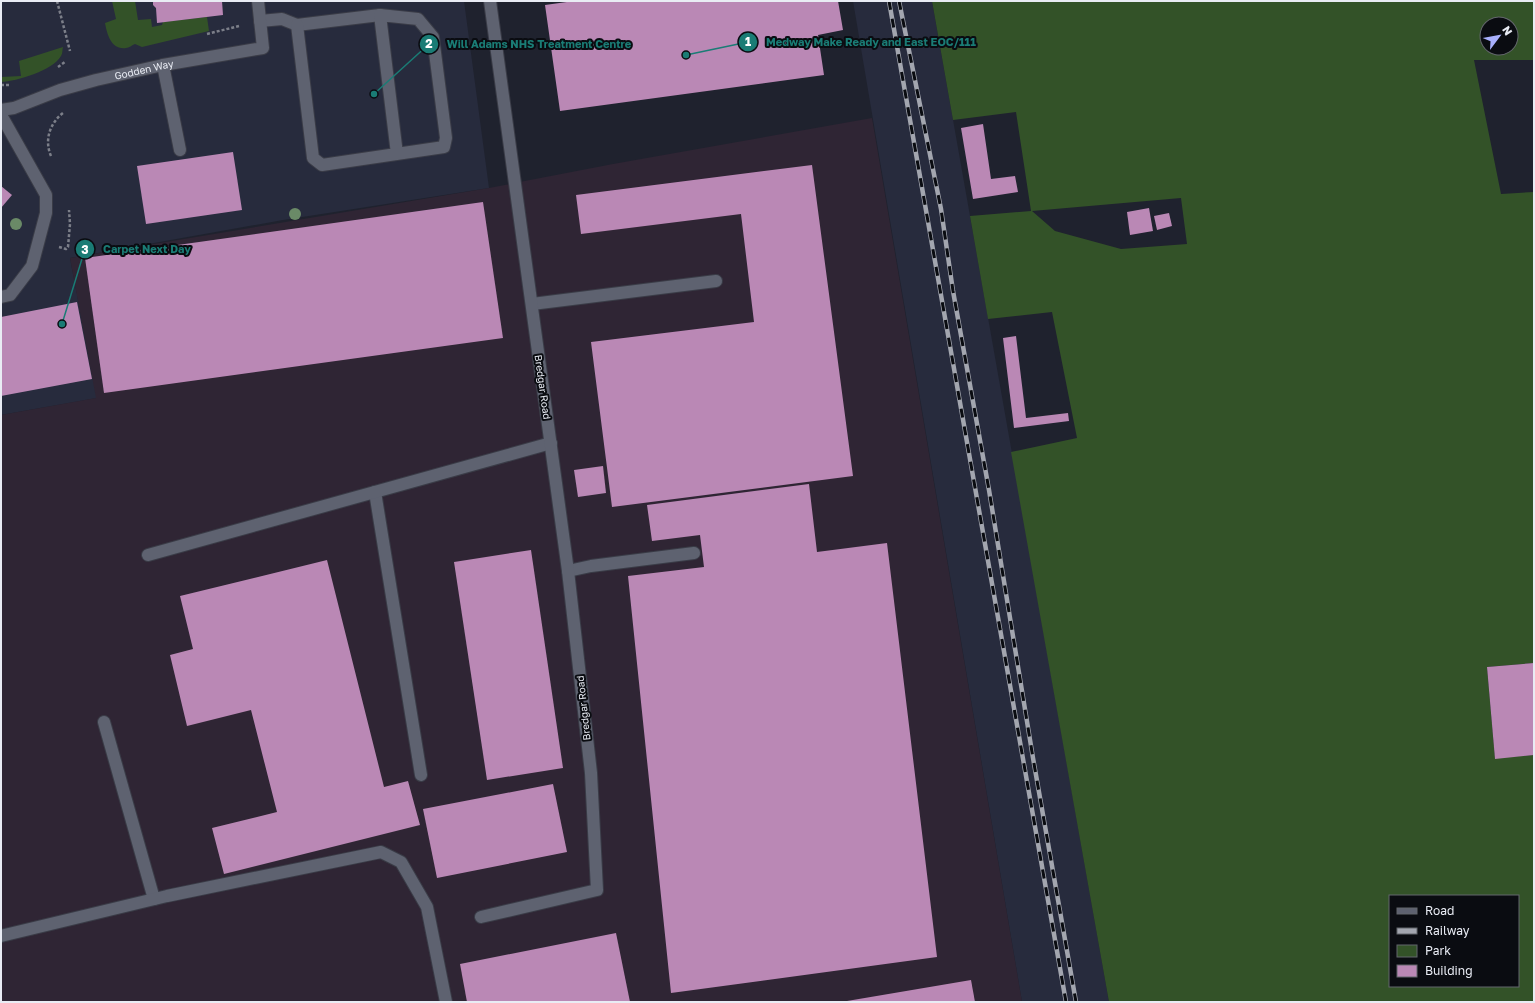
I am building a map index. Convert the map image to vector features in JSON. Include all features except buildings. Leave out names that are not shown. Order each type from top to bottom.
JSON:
[{"type":"street","name":"Godden Way","points":[[1,110],[14,108],[60,90],[96,80],[163,65],[264,48],[258,1]]},
{"type":"street","name":"Bredgar Road","points":[[481,917],[597,890],[591,773],[568,571],[490,1]]},
{"type":"street","points":[[260,22],[282,19],[297,25],[380,15],[418,19],[433,37],[446,138],[444,147],[322,165],[313,158],[297,25]]},
{"type":"street","points":[[380,15],[397,154]]},
{"type":"street","points":[[163,65],[180,150]]},
{"type":"street","points":[[1,114],[46,195],[46,213],[32,266],[10,295],[1,297]]},
{"type":"street","points":[[532,304],[716,281]]},
{"type":"street","points":[[148,555],[551,443]]},
{"type":"street","points":[[375,492],[421,775]]},
{"type":"street","points":[[568,571],[592,566],[694,553]]},
{"type":"street","points":[[104,722],[154,899]]},
{"type":"street","points":[[1,936],[154,899],[381,852],[401,862],[426,908],[446,1002]]},
{"type":"path","points":[[57,1],[70,51]]},
{"type":"path","points":[[203,35],[260,22]]},
{"type":"path","points":[[55,120],[62,114]]},
{"type":"shaded area","points":[[1,1],[464,1],[489,188],[283,220],[70,258],[97,398],[1,415]]},
{"type":"shaded area","points":[[853,1],[932,1],[1109,1002],[1022,1002]]},
{"type":"shaded area","points":[[872,118],[1022,1002],[1,1002],[1,415],[96,398],[70,258],[489,188],[613,164]]},
{"type":"green space","points":[[112,1],[135,1],[138,20],[151,19],[152,27],[162,25],[163,22],[207,17],[209,31],[142,47],[135,44],[127,48],[121,48],[113,44],[107,32],[105,23],[116,19]]},
{"type":"green space","points":[[932,1],[1534,1],[1534,60],[1474,60],[1501,194],[1534,192],[1534,663],[1487,667],[1495,758],[1534,755],[1534,1002],[1109,1002],[1011,452],[1077,438],[1052,312],[988,319],[970,216],[1031,211],[1016,112],[953,120]],"holes":[[[1181,198],[1187,244],[1121,249],[1055,231],[1032,211]]]},
{"type":"green space","points":[[63,47],[61,56],[42,71],[16,80],[1,82],[1,77],[21,76],[19,61]]},
{"type":"railway","points":[[889,1],[1066,1002]]},
{"type":"railway","points":[[899,1],[941,209],[953,291],[989,490],[1033,758],[1076,1002]]},
{"type":"place","name":"Medway Make Ready and East EOC/111","points":[[686,55]]},
{"type":"place","name":"Will Adams NHS Treatment Centre","points":[[374,94]]},
{"type":"place","name":"Carpet Next Day","points":[[62,324]]}]
